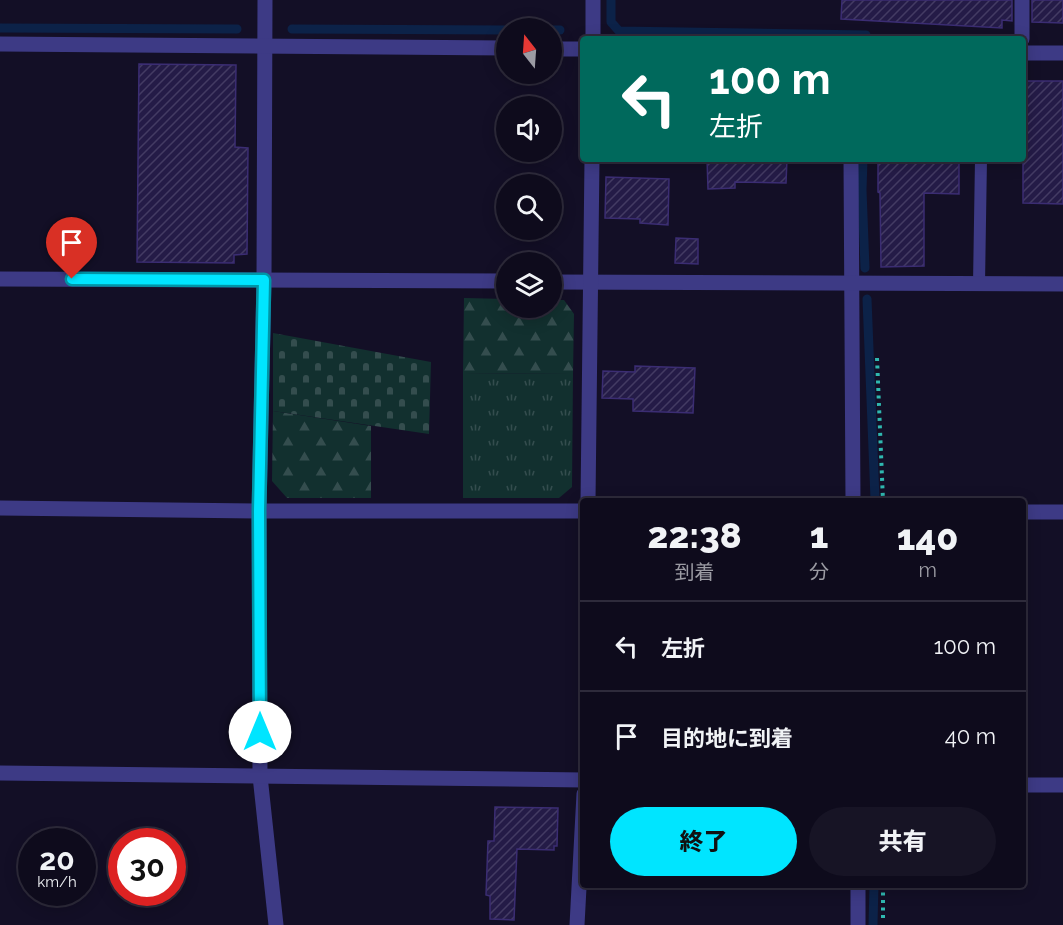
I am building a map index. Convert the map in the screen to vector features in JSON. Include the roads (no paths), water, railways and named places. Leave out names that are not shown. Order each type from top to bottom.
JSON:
[{"type":"street","points":[[265,0],[264,280],[259,511],[260,776],[276,925]]},
{"type":"street","points":[[593,36],[594,0]]},
{"type":"street","points":[[1022,0],[1022,36]]},
{"type":"street","points":[[0,44],[496,48]]},
{"type":"street","points":[[562,49],[580,49]]},
{"type":"street","points":[[1026,52],[1063,53]]},
{"type":"street","points":[[588,498],[592,162]]},
{"type":"street","points":[[851,162],[853,498]]},
{"type":"street","points":[[0,279],[496,281]]},
{"type":"street","points":[[562,282],[1063,284]]},
{"type":"street","points":[[0,508],[580,511]]},
{"type":"street","points":[[1026,512],[1063,512]]},
{"type":"street","points":[[0,773],[580,780]]},
{"type":"street","points":[[1026,785],[1063,785]]},
{"type":"street","points":[[576,925],[580,860]]},
{"type":"street","points":[[858,888],[858,925]]},
{"type":"lane","points":[[980,284],[981,162]]},
{"type":"waterway","points":[[611,0],[611,22],[619,31],[866,35]]},
{"type":"waterway","points":[[0,28],[237,29]]},
{"type":"waterway","points":[[292,29],[496,30]]},
{"type":"waterway","points":[[863,162],[865,268]]},
{"type":"waterway","points":[[867,299],[875,498]]},
{"type":"waterway","points":[[873,925],[874,888]]}]
